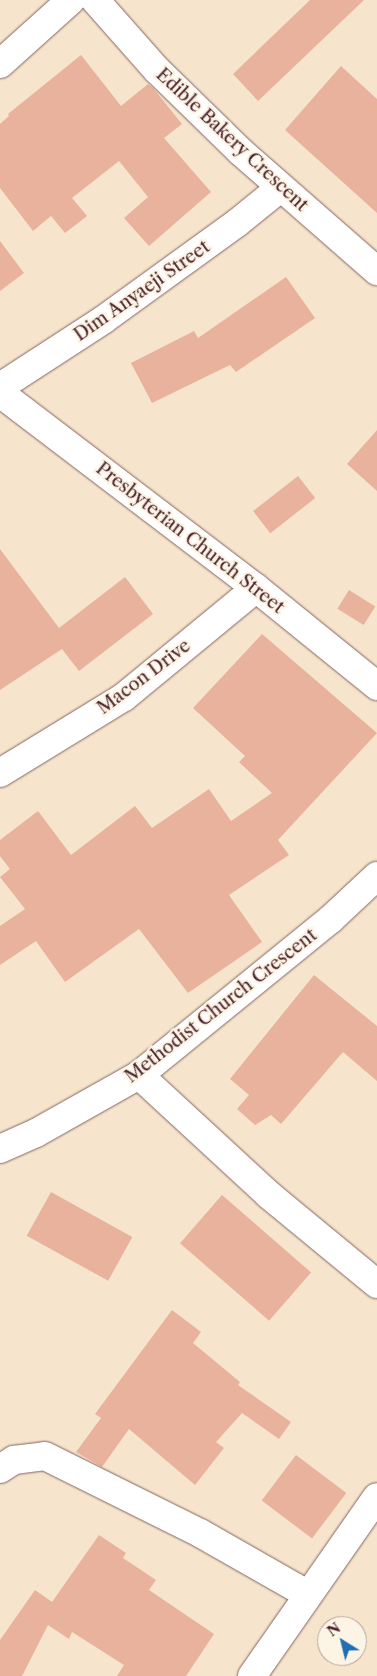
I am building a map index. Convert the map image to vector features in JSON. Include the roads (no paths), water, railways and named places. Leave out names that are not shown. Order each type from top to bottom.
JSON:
[{"type":"street","points":[[0,64],[71,0]]},
{"type":"street","name":"Edible Bakery Crescent","points":[[95,0],[157,70],[280,188],[377,270]]},
{"type":"street","name":"Dim Anyaeji Street","points":[[0,387],[103,320],[237,223],[280,188]]},
{"type":"street","name":"Presbyterian Church Street","points":[[0,393],[256,588],[377,686]]},
{"type":"street","name":"Macon Drive","points":[[0,774],[124,697],[256,588]]},
{"type":"street","name":"Methodist Church Crescent","points":[[0,1149],[36,1133],[139,1075],[373,888]]},
{"type":"street","points":[[139,1075],[269,1195],[377,1284]]},
{"type":"street","points":[[7,1464],[45,1456],[200,1533],[307,1594]]},
{"type":"street","points":[[252,1676],[307,1594],[377,1497]]}]
